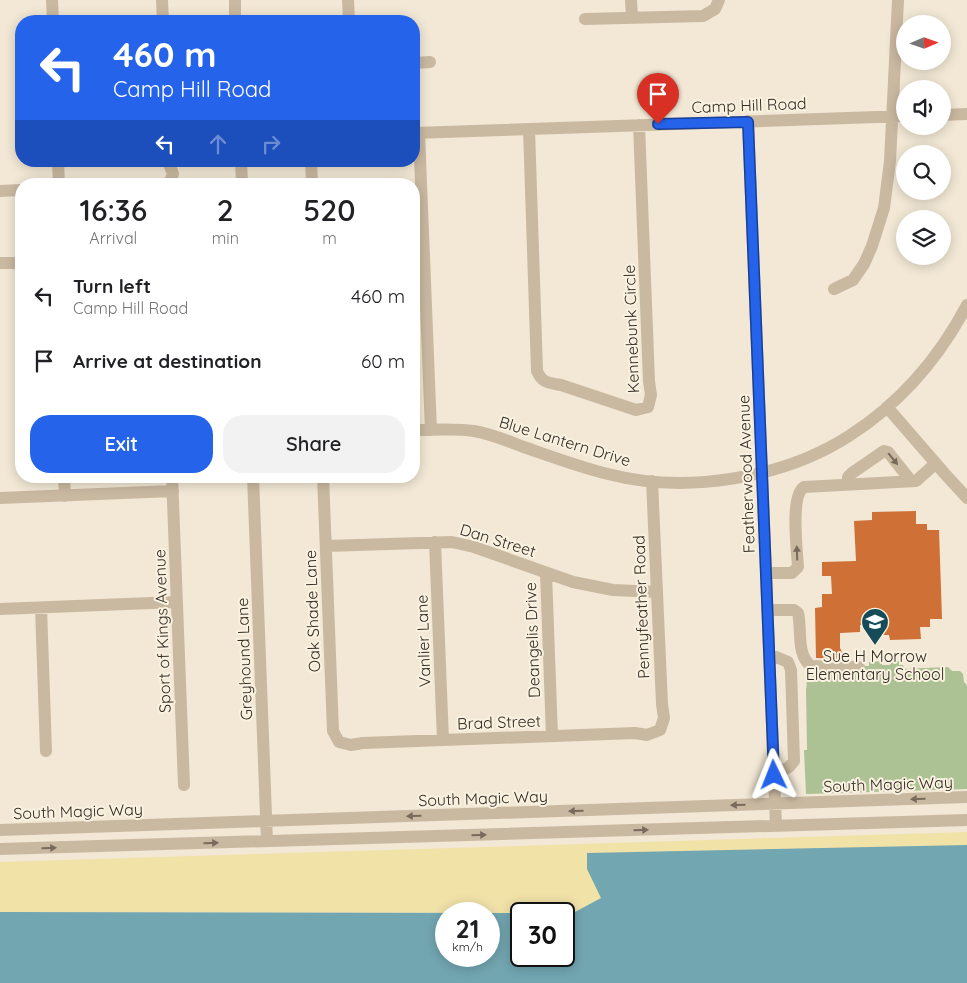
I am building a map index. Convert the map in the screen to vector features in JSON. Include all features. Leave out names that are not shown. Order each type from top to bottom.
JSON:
[{"type":"street","points":[[52,0],[53,15]]},
{"type":"street","points":[[162,0],[163,15]]},
{"type":"street","points":[[235,0],[236,15]]},
{"type":"street","points":[[348,0],[349,15]]},
{"type":"street","points":[[631,0],[632,17]]},
{"type":"street","points":[[834,289],[853,280],[864,264],[878,230],[884,208],[888,187],[898,0]]},
{"type":"street","points":[[585,19],[703,16],[717,5]]},
{"type":"street","points":[[420,63],[430,62]]},
{"type":"street","points":[[951,115],[967,114]]},
{"type":"street","name":"Camp Hill Road","points":[[420,133],[896,117]]},
{"type":"street","name":"Featherwood Avenue","points":[[748,122],[776,826]]},
{"type":"street","name":"Kennebunk Circle","points":[[529,129],[537,371],[540,378],[550,383],[636,410],[648,408],[651,395],[639,125]]},
{"type":"street","points":[[0,190],[15,190]]},
{"type":"street","points":[[420,197],[431,430]]},
{"type":"street","points":[[0,263],[15,263]]},
{"type":"street","name":"Blue Lantern Drive","points":[[420,430],[468,431],[492,435],[608,474],[652,481],[680,483],[735,479],[807,457],[848,437],[902,394],[944,344],[967,305]]},
{"type":"street","points":[[887,407],[935,464],[967,498]]},
{"type":"street","points":[[848,484],[848,477],[852,473],[884,451],[888,452],[911,481]]},
{"type":"street","points":[[766,573],[792,573],[798,567],[796,502],[800,489],[809,485],[911,481],[920,478],[935,464]]},
{"type":"street","name":"Pennyfeather Road","points":[[652,481],[664,718],[660,730]]},
{"type":"street","points":[[64,483],[65,496]]},
{"type":"street","name":"Sport of Kings Avenue","points":[[172,483],[184,785]]},
{"type":"street","name":"Greyhound Lane","points":[[253,483],[267,841]]},
{"type":"street","name":"Oak Shade Lane","points":[[323,483],[333,732],[339,742]]},
{"type":"street","points":[[0,498],[173,491]]},
{"type":"street","name":"Dan Street","points":[[326,546],[435,542],[465,544],[573,582],[613,590],[657,592]]},
{"type":"street","name":"Vanlier Lane","points":[[435,542],[443,740]]},
{"type":"street","name":"Deangelis Drive","points":[[546,573],[552,736]]},
{"type":"street","points":[[0,609],[177,602]]},
{"type":"street","points":[[41,608],[46,751]]},
{"type":"street","points":[[767,610],[794,610],[798,612],[802,653],[811,666],[859,667]]},
{"type":"street","points":[[769,654],[788,662],[791,670],[794,761],[789,767],[774,775]]},
{"type":"street","name":"Brad Street","points":[[339,742],[351,745],[635,733],[648,735],[660,730]]},
{"type":"street","name":"South Magic Way","points":[[0,830],[967,797]]},
{"type":"street","points":[[0,849],[967,820]]},
{"type":"green space","points":[[882,661],[882,665],[890,665],[891,661],[899,661],[899,665],[903,665],[904,669],[948,667],[952,671],[960,671],[963,674],[964,682],[967,685],[967,789],[806,794],[804,750],[807,750],[807,681],[823,672],[865,670],[865,666],[869,666],[869,662]]},
{"type":"sand","points":[[967,832],[967,893],[601,898],[575,912],[575,902],[510,902],[510,913],[500,913],[500,902],[435,902],[435,913],[0,912],[0,862]]},
{"type":"water","points":[[967,845],[967,983],[0,983],[0,912],[435,913],[435,967],[500,967],[500,913],[510,913],[510,967],[575,967],[575,912],[601,898],[587,869],[587,853]]},
{"type":"building","name":"Sue H Morrow Elementary School","points":[[916,511],[916,524],[927,524],[927,530],[939,530],[942,619],[930,619],[930,627],[920,627],[921,639],[890,640],[889,635],[876,635],[876,625],[860,625],[860,632],[840,633],[840,648],[844,652],[844,659],[816,658],[815,608],[822,607],[822,594],[832,594],[831,576],[822,576],[822,562],[856,561],[854,521],[872,520],[872,512]]},
{"type":"place","name":"Sue H Morrow Elementary School","points":[[875,646]]},
{"type":"route","points":[[658,124],[748,122],[774,775]]}]
